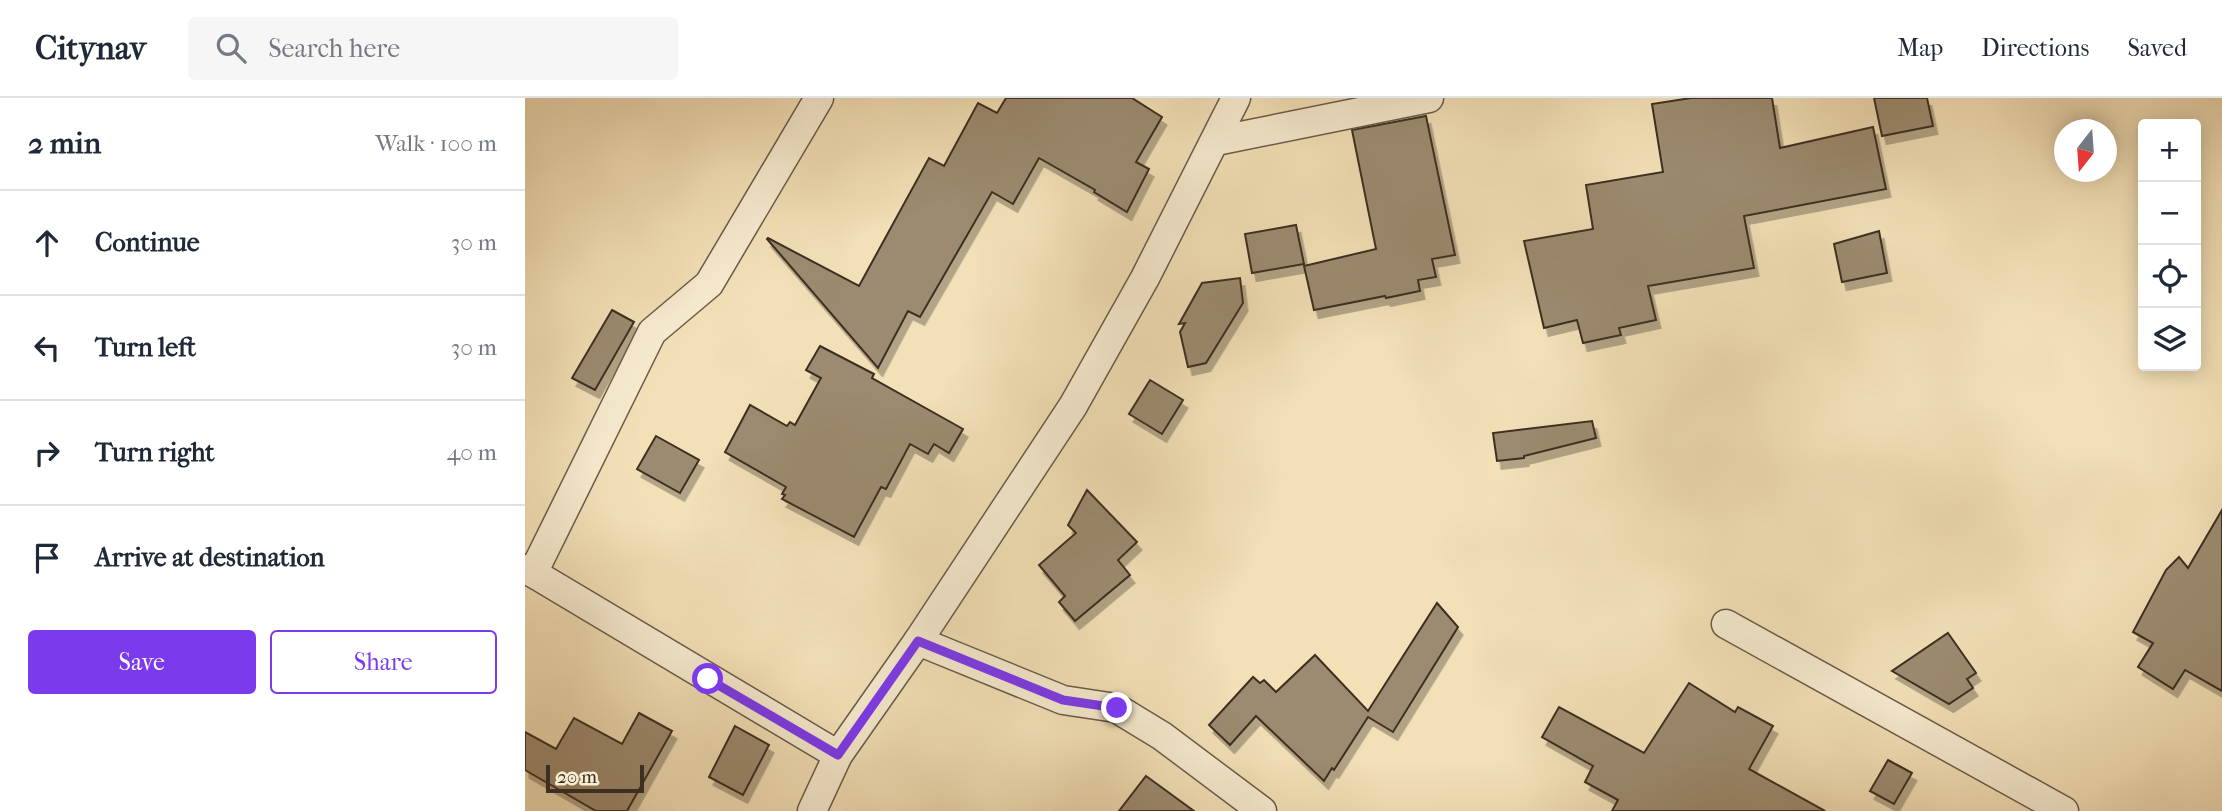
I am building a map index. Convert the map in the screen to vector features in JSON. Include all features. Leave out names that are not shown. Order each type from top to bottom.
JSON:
[{"type":"street","points":[[819,98],[709,284],[652,332],[529,571],[838,755]]},
{"type":"street","points":[[812,811],[838,755],[918,641],[1073,406],[1145,278],[1236,98]]},
{"type":"street","points":[[1216,141],[1429,98]]},
{"type":"street","points":[[1725,624],[2064,811]]},
{"type":"street","points":[[918,641],[1063,700],[1117,708],[1162,736],[1262,811]]},
{"type":"building","points":[[1006,98],[1132,98],[1162,117],[1136,162],[1149,169],[1127,212],[1039,158],[1013,204],[992,192],[920,317],[908,311],[878,368],[767,239],[859,286],[929,158],[944,166],[978,103],[997,113]]},
{"type":"building","points":[[1691,98],[1772,98],[1780,148],[1873,127],[1886,189],[1744,216],[1754,268],[1648,286],[1656,320],[1619,328],[1621,335],[1583,343],[1577,320],[1544,328],[1524,241],[1593,229],[1586,185],[1663,172],[1652,104]]},
{"type":"building","points":[[1874,98],[1927,98],[1933,126],[1882,136]]},
{"type":"building","points":[[1426,116],[1455,255],[1432,259],[1436,277],[1418,280],[1420,291],[1314,310],[1304,266],[1376,249],[1352,130]]},
{"type":"building","points":[[1296,225],[1304,264],[1252,273],[1245,234]]},
{"type":"building","points":[[1879,231],[1887,273],[1842,282],[1834,244]]},
{"type":"building","points":[[1240,278],[1243,303],[1206,363],[1188,367],[1180,332],[1185,323],[1179,324],[1202,283]]},
{"type":"building","points":[[612,310],[634,322],[595,390],[572,378]]},
{"type":"building","points":[[820,346],[874,374],[872,378],[963,429],[949,453],[934,444],[928,454],[910,444],[886,489],[881,487],[854,537],[782,499],[786,487],[725,452],[750,405],[787,426],[790,422],[795,425],[821,378],[806,370]]},
{"type":"building","points":[[1150,380],[1183,400],[1162,434],[1129,414]]},
{"type":"building","points":[[1592,421],[1596,438],[1524,458],[1497,461],[1493,433]]},
{"type":"building","points":[[656,436],[699,460],[680,493],[637,469]]},
{"type":"building","points":[[1087,490],[1137,542],[1118,560],[1130,575],[1075,621],[1059,602],[1065,596],[1039,565],[1076,533],[1068,525]]},
{"type":"building","points":[[2222,510],[2222,691],[2185,670],[2173,689],[2138,667],[2153,643],[2133,632],[2166,570],[2179,557],[2188,568]]},
{"type":"building","points":[[1437,603],[1458,627],[1393,732],[1368,717],[1324,781],[1256,716],[1230,745],[1209,725],[1253,677],[1260,683],[1264,680],[1276,692],[1315,655],[1368,711]]},
{"type":"building","points":[[1948,633],[1976,673],[1967,679],[1973,688],[1949,704],[1892,671]]},
{"type":"building","points":[[1689,683],[1735,712],[1738,707],[1773,726],[1749,769],[1825,811],[1612,811],[1618,800],[1585,782],[1593,766],[1542,737],[1559,707],[1644,753]]},
{"type":"building","points":[[639,713],[672,731],[627,811],[596,811],[525,770],[525,732],[556,749],[574,718],[622,744]]},
{"type":"building","points":[[735,726],[769,745],[743,795],[709,777]]},
{"type":"building","points":[[1888,760],[1912,773],[1894,804],[1870,791]]},
{"type":"building","points":[[1146,776],[1194,811],[1119,811]]},
{"type":"route","points":[[708,679],[838,755],[918,641],[1063,700],[1117,708]]}]
